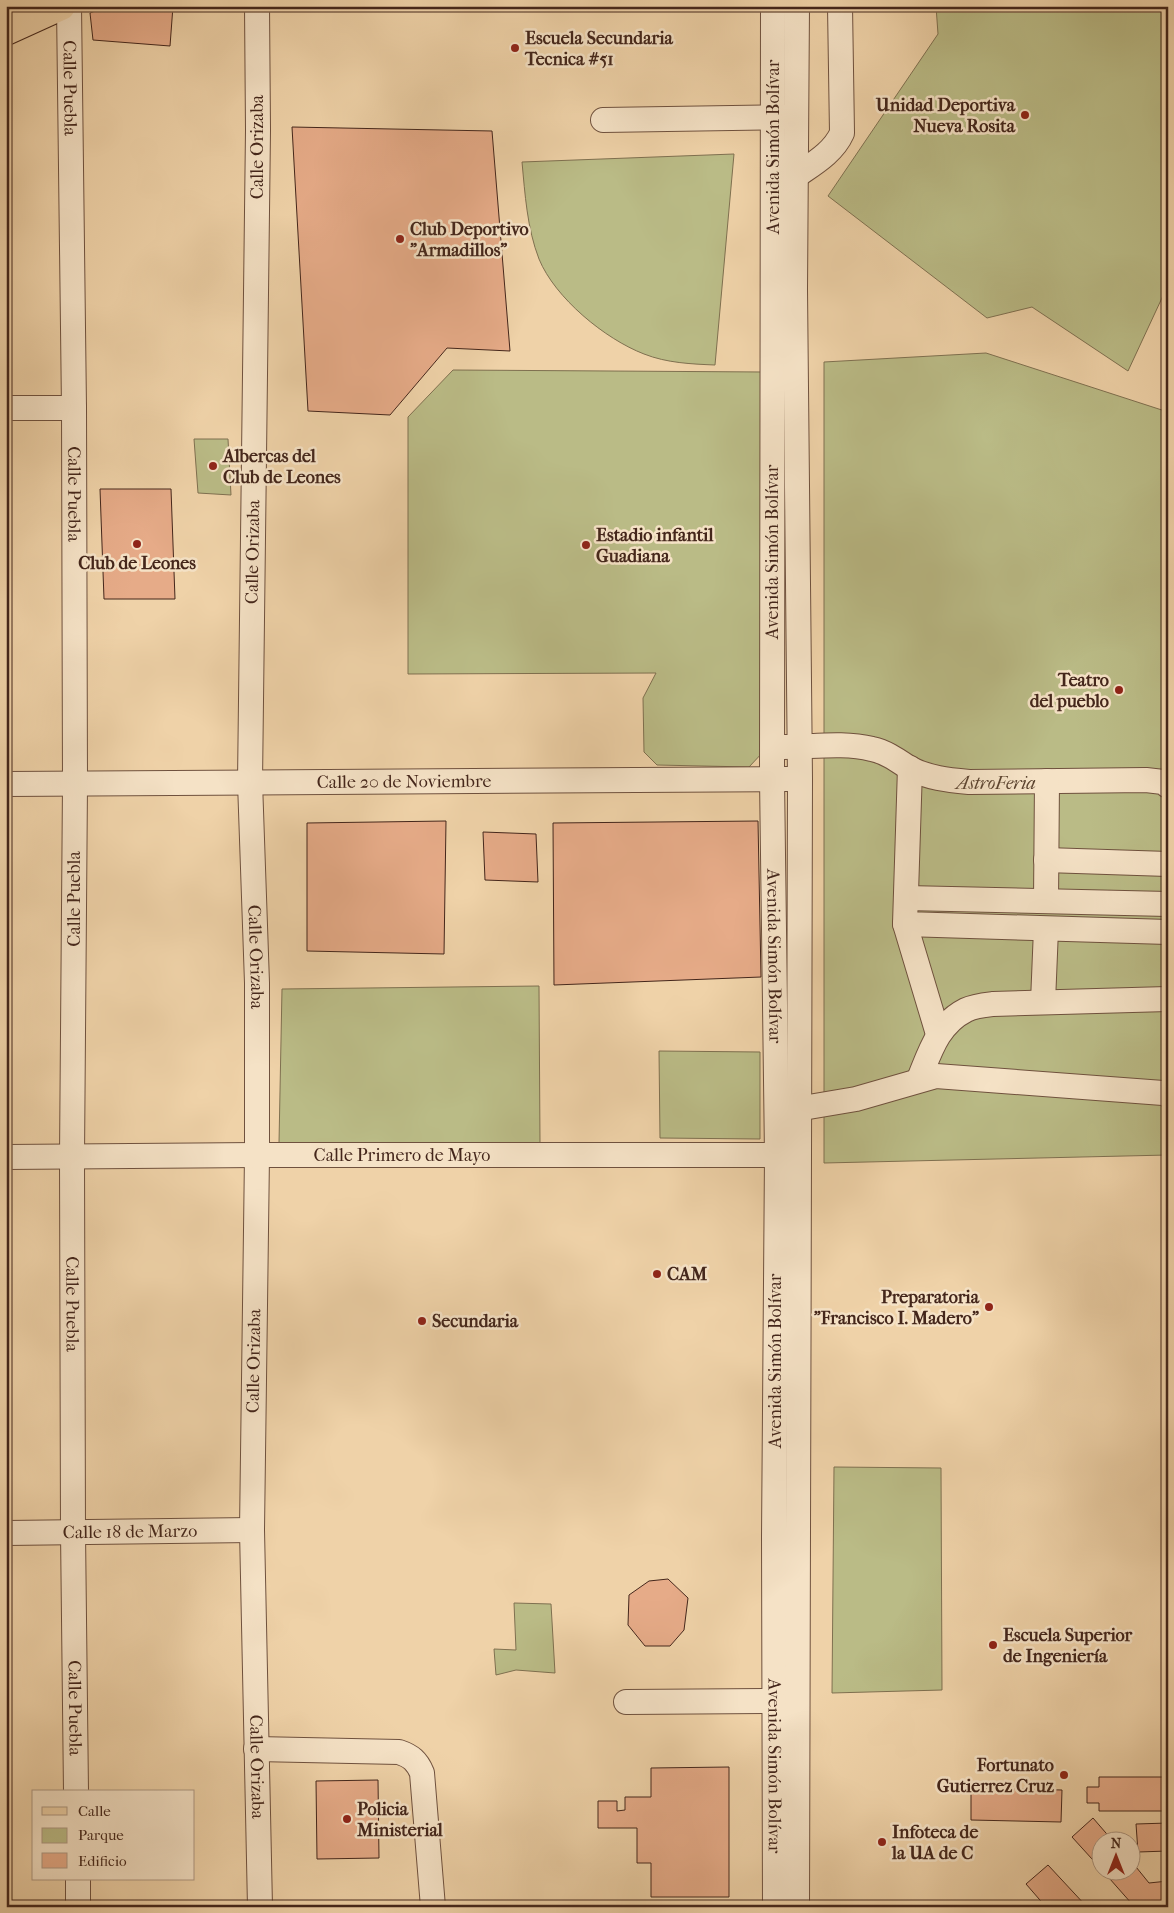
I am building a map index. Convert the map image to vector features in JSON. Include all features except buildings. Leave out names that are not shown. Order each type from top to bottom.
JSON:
[{"type":"main road","points":[[6,31],[31,13],[61,6]]},
{"type":"street","name":"Calle Puebla","points":[[69,6],[74,408],[75,784],[72,1157],[76,1790]]},
{"type":"street","name":"Calle Orizaba","points":[[257,6],[258,130],[250,782],[257,983],[257,1155],[252,1530],[260,1907]]},
{"type":"street","name":"Avenida Simón Bolívar","points":[[773,6],[772,779],[776,1113],[788,1154],[799,1537],[797,1907]]},
{"type":"street","name":"Avenida Simón Bolívar","points":[[775,1907],[774,1538],[788,1154],[799,1109],[800,779],[795,290],[797,6]]},
{"type":"street","points":[[796,176],[831,151],[838,143],[842,133],[840,6]]},
{"type":"street","points":[[603,120],[797,117]]},
{"type":"street","points":[[6,408],[74,408]]},
{"type":"street","points":[[772,748],[855,746],[874,749],[894,757],[910,768],[926,775],[947,780],[969,782],[1146,780],[1163,782],[1168,786]]},
{"type":"street","points":[[910,768],[905,924],[938,1034]]},
{"type":"street","name":"Calle 20 de Noviembre","points":[[6,784],[800,779]]},
{"type":"street","points":[[1046,901],[1047,781]]},
{"type":"street","points":[[1046,860],[1168,864]]},
{"type":"street","points":[[906,898],[1168,904]]},
{"type":"street","points":[[905,924],[1168,932]]},
{"type":"street","points":[[1043,1002],[1046,929]]},
{"type":"street","points":[[919,1079],[938,1034],[950,1019],[968,1009],[993,1004],[1168,999]]},
{"type":"street","points":[[776,1113],[856,1099],[919,1079],[945,1076],[1163,1093],[1168,1095]]},
{"type":"street","name":"Calle Primero de Mayo","points":[[6,1157],[788,1154]]},
{"type":"street","name":"Calle 18 de Marzo","points":[[6,1533],[252,1530]]},
{"type":"street","points":[[774,1538],[799,1537]]},
{"type":"street","points":[[626,1702],[774,1702]]},
{"type":"street","points":[[256,1749],[399,1752],[418,1763],[422,1774],[433,1907]]},
{"type":"street","points":[[78,1880],[78,1907]]},
{"type":"green space","name":"Unidad Deportiva Nueva Rosita","points":[[936,6],[1168,6],[1168,285],[1128,371],[1032,307],[987,318],[828,196],[938,34]]},
{"type":"green space","points":[[734,154],[715,365],[670,361],[644,354],[629,347],[598,328],[583,316],[557,288],[547,274],[539,259],[532,235],[527,211],[522,162]]},
{"type":"green space","name":"AstroFeria","points":[[986,353],[1168,412],[1168,1155],[824,1163],[824,362]]},
{"type":"green space","name":"Estadio infantil Guadiana","points":[[453,370],[764,372],[764,751],[749,767],[657,765],[644,752],[643,698],[656,673],[408,674],[408,417]]},
{"type":"green space","name":"Albercas del Club de Leones","points":[[194,439],[228,439],[231,495],[198,493]]},
{"type":"green space","points":[[539,986],[540,1143],[279,1143],[282,989]]},
{"type":"green space","points":[[659,1051],[760,1052],[760,1139],[660,1138]]},
{"type":"green space","points":[[834,1467],[941,1468],[942,1690],[832,1693]]},
{"type":"green space","points":[[514,1603],[551,1604],[555,1673],[516,1670],[496,1675],[494,1649],[516,1650]]},
{"type":"place","name":"Escuela Secundaria Tecnica #51","points":[[515,48]]},
{"type":"place","name":"Unidad Deportiva Nueva Rosita","points":[[1025,115]]},
{"type":"place","name":"Club Deportivo \"Armadillos\"","points":[[400,239]]},
{"type":"place","name":"Albercas del Club de Leones","points":[[213,466]]},
{"type":"place","name":"Club de Leones","points":[[137,544]]},
{"type":"place","name":"Estadio infantil Guadiana","points":[[586,545]]},
{"type":"place","name":"Teatro del pueblo","points":[[1119,690]]},
{"type":"place","name":"CAM","points":[[657,1274]]},
{"type":"place","name":"Preparatoria \"Francisco I. Madero\"","points":[[989,1307]]},
{"type":"place","name":"Secundaria","points":[[422,1321]]},
{"type":"place","name":"Escuela Superior de Ingeniería","points":[[993,1645]]},
{"type":"place","name":"Fortunato Gutierrez Cruz","points":[[1064,1775]]},
{"type":"place","name":"Policia Ministerial","points":[[347,1819]]},
{"type":"place","name":"Infoteca de la UA de C","points":[[882,1842]]}]
